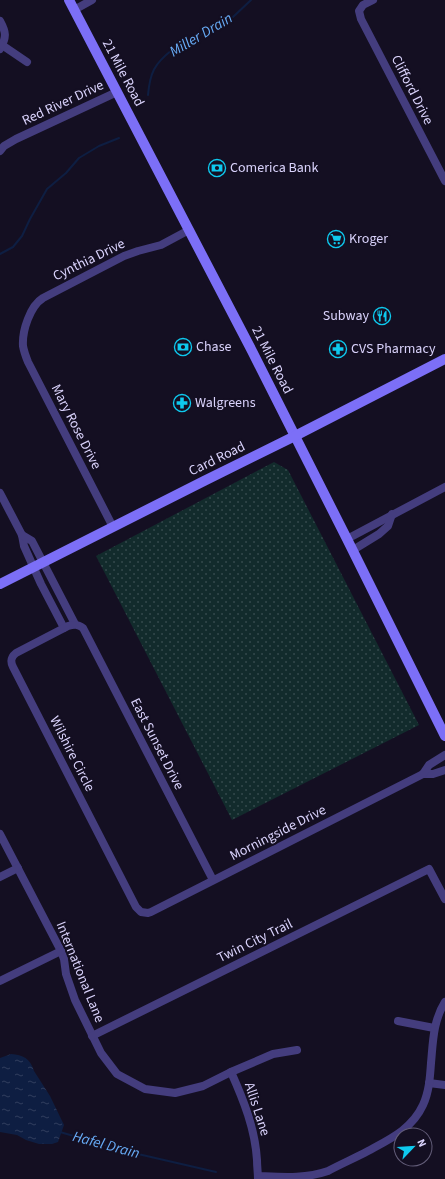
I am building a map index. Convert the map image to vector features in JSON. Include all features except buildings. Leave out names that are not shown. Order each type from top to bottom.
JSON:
[{"type":"street","name":"21 Mile Road","points":[[69,0],[252,351],[445,736]]},
{"type":"street","points":[[74,10],[92,0]]},
{"type":"street","name":"Clifford Drive","points":[[373,0],[363,5],[359,11],[361,19],[445,181]]},
{"type":"street","points":[[0,21],[6,36],[1,47],[27,62]]},
{"type":"street","name":"Red River Drive","points":[[0,151],[4,146],[16,139],[117,92]]},
{"type":"street","name":"Cynthia Drive","points":[[23,338],[33,307],[40,300],[124,256],[161,245],[189,230]]},
{"type":"street","name":"Mary Rose Drive","points":[[23,338],[24,352],[28,362],[113,527]]},
{"type":"street","name":"Card Road","points":[[0,584],[445,359]]},
{"type":"street","points":[[347,538],[445,487]]},
{"type":"street","points":[[0,493],[22,535],[24,546],[64,628],[75,624]]},
{"type":"street","points":[[0,512],[9,508]]},
{"type":"street","points":[[353,550],[379,534],[388,526],[392,514]]},
{"type":"street","name":"East Sunset Drive","points":[[22,535],[32,541],[75,624],[80,626],[85,631],[212,880]]},
{"type":"street","name":"Wilshire Circle","points":[[64,628],[16,653],[12,656],[11,663],[138,909],[143,913]]},
{"type":"street","name":"Morningside Drive","points":[[423,774],[429,765],[445,755]]},
{"type":"street","name":"Morningside Drive","points":[[143,913],[151,912],[423,774],[437,774],[445,770]]},
{"type":"street","name":"International Lane","points":[[0,834],[61,951],[71,990],[92,1036],[101,1052],[117,1074],[146,1089],[175,1093],[203,1086],[273,1054],[297,1050]]},
{"type":"street","points":[[0,877],[18,868]]},
{"type":"street","name":"Twin City Trail","points":[[92,1036],[429,869],[445,899]]},
{"type":"street","points":[[0,982],[61,951]]},
{"type":"street","points":[[258,1178],[295,1178],[320,1174],[389,1140],[403,1131],[419,1112],[426,1096],[429,1083],[434,1028],[445,1002]]},
{"type":"street","points":[[398,1021],[434,1028]]},
{"type":"street","name":"Allis Lane","points":[[231,1072],[252,1125],[257,1150],[258,1178]]},
{"type":"street","points":[[429,1083],[445,1085]]},
{"type":"green space","points":[[274,462],[288,470],[419,725],[232,820],[96,556]]},
{"type":"water","points":[[11,1054],[22,1056],[28,1060],[50,1096],[64,1125],[58,1142],[52,1144],[39,1144],[26,1140],[17,1135],[0,1132],[0,1058]]},
{"type":"waterway","name":"Miller Drain","points":[[148,95],[150,81],[154,70],[166,55],[172,50],[233,17],[251,0]]},
{"type":"waterway","name":"Miller Drain","points":[[0,254],[13,247],[22,236],[47,189],[66,173],[79,158],[99,146],[119,138]]},
{"type":"waterway","name":"Hafel Drain","points":[[60,1132],[125,1151],[216,1172]]},
{"type":"place","name":"Comerica Bank","points":[[217,168]]},
{"type":"place","name":"Kroger","points":[[336,239]]},
{"type":"place","name":"Subway","points":[[382,316]]},
{"type":"place","name":"Chase","points":[[183,347]]},
{"type":"place","name":"CVS Pharmacy","points":[[338,349]]},
{"type":"place","name":"Walgreens","points":[[182,403]]}]
